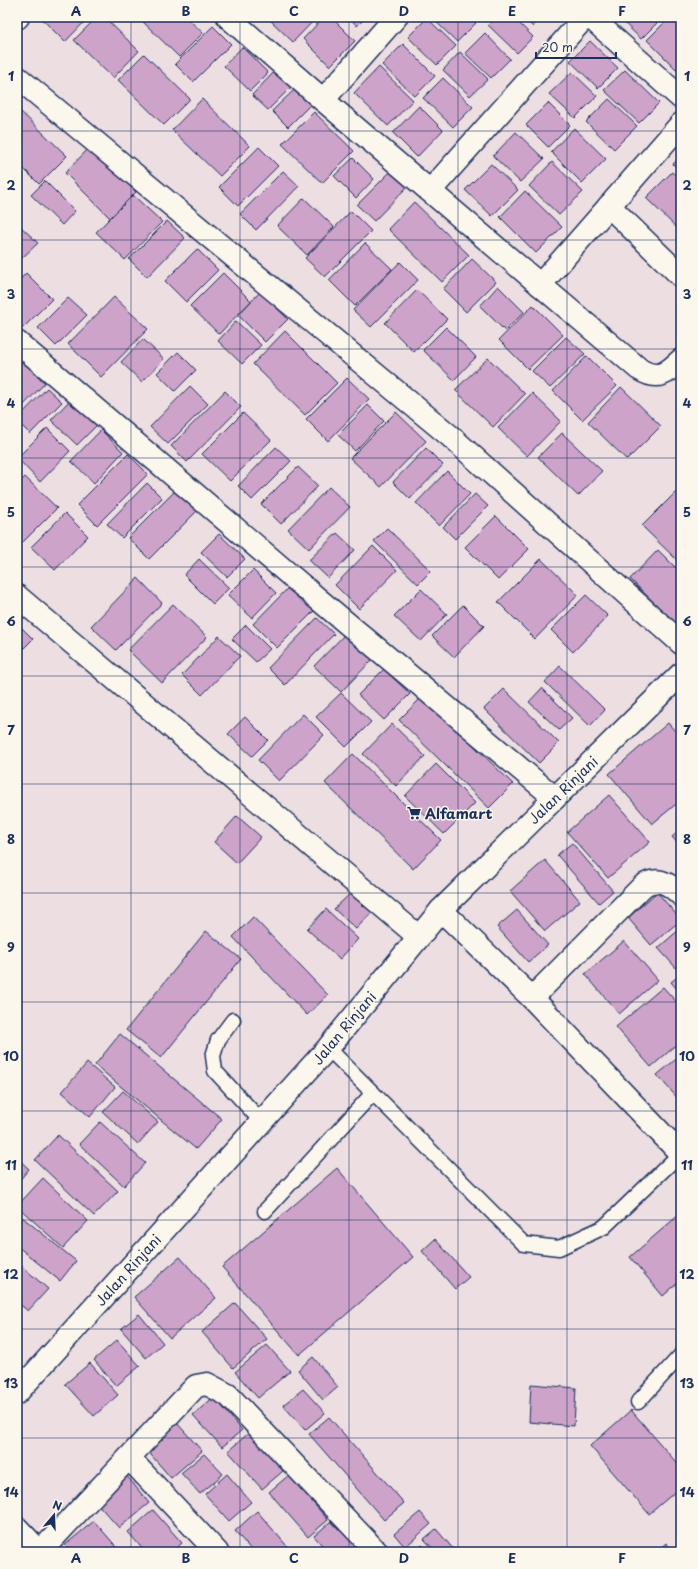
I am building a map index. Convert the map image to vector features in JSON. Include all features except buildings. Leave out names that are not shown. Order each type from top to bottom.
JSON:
[{"type":"street","points":[[228,17],[323,100],[639,369],[647,374],[657,376],[666,374],[681,360]]},
{"type":"street","points":[[323,100],[396,17]]},
{"type":"street","points":[[430,191],[585,17]]},
{"type":"street","points":[[590,17],[681,98]]},
{"type":"street","points":[[17,77],[450,436],[681,644]]},
{"type":"street","points":[[540,285],[681,124]]},
{"type":"street","points":[[609,206],[681,276]]},
{"type":"street","points":[[17,342],[318,599],[555,798]]},
{"type":"street","points":[[17,596],[419,937]]},
{"type":"street","name":"Jalan Rinjani","points":[[17,1393],[328,1048],[441,910],[681,674]]},
{"type":"street","points":[[532,998],[646,884],[649,882],[660,881],[673,887],[681,895]]},
{"type":"street","points":[[441,910],[532,998],[681,1153]]},
{"type":"street","points":[[17,1528],[40,1552],[196,1386],[207,1384],[228,1395],[377,1552]]},
{"type":"street","points":[[129,1458],[218,1552]]},
{"type":"lane","points":[[233,1020],[218,1040],[213,1056],[215,1071],[262,1122]]},
{"type":"lane","points":[[328,1048],[524,1244],[559,1248],[604,1228],[681,1153]]},
{"type":"lane","points":[[265,1212],[373,1093]]},
{"type":"lane","points":[[638,1402],[681,1355]]},
{"type":"place","name":"Alfamart","points":[[414,813]]}]
